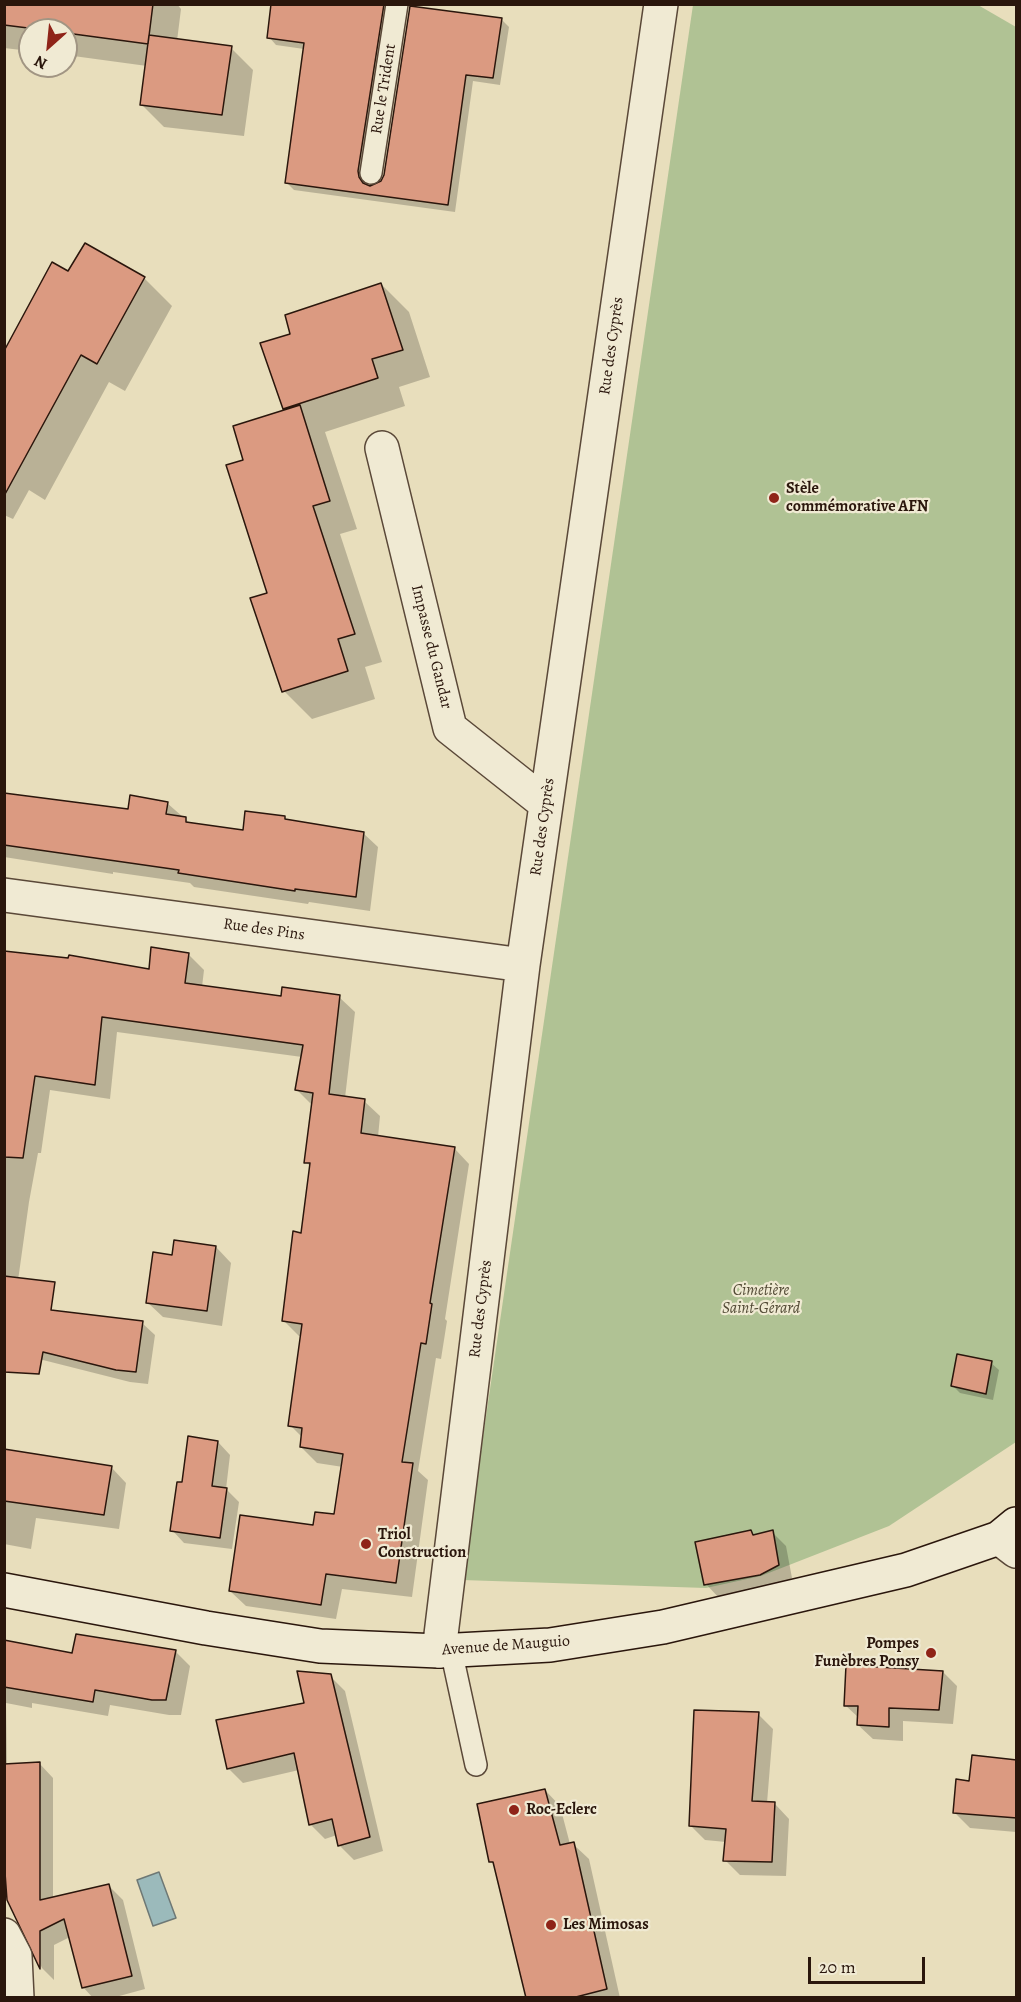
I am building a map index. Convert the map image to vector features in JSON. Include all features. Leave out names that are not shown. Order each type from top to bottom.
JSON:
[{"type":"street","name":"Rue des Cyprès","points":[[445,1650],[523,965],[661,4]]},
{"type":"street","name":"Impasse du Gandar","points":[[382,448],[450,728],[546,804]]},
{"type":"street","name":"Rue des Pins","points":[[4,895],[523,965]]},
{"type":"street","name":"Avenue de Mauguio","points":[[4,1590],[206,1628],[320,1646],[445,1650],[550,1645],[632,1634],[906,1570],[1011,1538]]},
{"type":"street","points":[[4,1935],[15,1956],[17,1998]]},
{"type":"lane","name":"Rue le Trident","points":[[370,173],[397,4]]},
{"type":"lane","points":[[445,1650],[476,1765]]},
{"type":"green space","name":"Cimetière Saint-Gérard","points":[[693,5],[978,5],[1016,27],[1016,1442],[889,1526],[761,1576],[706,1588],[462,1580]]},
{"type":"water","points":[[159,1872],[176,1918],[153,1926],[137,1880]]},
{"type":"building","points":[[4,4],[153,4],[148,44],[78,35],[78,18],[18,18],[18,27],[4,25]]},
{"type":"building","points":[[271,4],[384,4],[358,171],[363,183],[370,186],[381,181],[384,175],[410,6],[502,18],[493,78],[466,75],[448,205],[285,183],[304,43],[267,38]]},
{"type":"building","points":[[149,35],[232,46],[222,115],[140,105]]},
{"type":"building","points":[[85,243],[145,277],[97,364],[81,355],[4,496],[4,351],[52,262],[68,271]]},
{"type":"building","points":[[381,283],[403,350],[372,359],[378,378],[283,409],[260,343],[290,334],[285,315]]},
{"type":"building","points":[[300,405],[330,501],[313,506],[355,634],[338,639],[348,671],[282,692],[250,598],[267,593],[226,465],[243,460],[233,426]]},
{"type":"building","points":[[4,793],[128,809],[130,795],[168,802],[166,814],[186,817],[186,822],[243,830],[245,811],[285,816],[285,819],[364,832],[356,897],[295,889],[295,891],[178,873],[179,870],[4,845]]},
{"type":"building","points":[[151,947],[189,953],[185,983],[281,996],[282,987],[340,995],[329,1094],[365,1099],[361,1133],[455,1147],[430,1303],[432,1304],[426,1344],[421,1343],[402,1462],[413,1463],[396,1583],[326,1574],[321,1605],[229,1591],[240,1515],[313,1525],[315,1512],[334,1514],[343,1454],[300,1447],[302,1428],[288,1426],[302,1324],[282,1321],[293,1231],[301,1233],[310,1163],[304,1163],[313,1093],[295,1090],[303,1045],[102,1017],[95,1085],[35,1076],[23,1158],[4,1157],[4,951],[68,958],[69,955],[149,969]]},
{"type":"building","points":[[174,1240],[216,1246],[207,1311],[146,1303],[153,1252],[172,1255]]},
{"type":"building","points":[[4,1276],[55,1282],[51,1310],[143,1321],[136,1372],[116,1370],[43,1352],[39,1374],[4,1372]]},
{"type":"building","points":[[957,1354],[992,1361],[986,1394],[951,1386]]},
{"type":"building","points":[[188,1436],[218,1441],[212,1486],[227,1488],[220,1538],[170,1531],[177,1482],[182,1482]]},
{"type":"building","points":[[4,1449],[112,1466],[104,1515],[4,1501]]},
{"type":"building","points":[[751,1530],[753,1535],[773,1530],[779,1565],[760,1575],[704,1585],[695,1542]]},
{"type":"building","points":[[76,1634],[176,1650],[166,1700],[152,1700],[95,1690],[93,1702],[4,1687],[4,1640],[72,1653]]},
{"type":"building","points":[[846,1665],[943,1671],[939,1710],[889,1708],[889,1727],[857,1725],[858,1706],[844,1706]]},
{"type":"building","points":[[297,1671],[331,1674],[370,1837],[338,1846],[332,1819],[309,1825],[294,1753],[227,1769],[216,1720],[304,1703]]},
{"type":"building","points":[[694,1710],[759,1712],[752,1801],[775,1802],[772,1862],[723,1861],[726,1829],[689,1826]]},
{"type":"building","points":[[972,1755],[1017,1760],[1017,1818],[953,1813],[956,1779],[969,1781]]},
{"type":"building","points":[[40,1762],[40,1900],[109,1884],[132,1976],[82,1988],[64,1919],[40,1931],[40,1969],[7,1900],[4,1859],[4,1764]]},
{"type":"building","name":"Les Mimosas","points":[[545,1789],[560,1845],[574,1842],[607,1989],[572,1998],[526,1998],[493,1862],[489,1862],[477,1804]]},
{"type":"place","name":"Stèle commémorative AFN","points":[[774,498]]},
{"type":"place","name":"Triol Construction","points":[[366,1544]]},
{"type":"place","name":"Pompes Funèbres Ponsy","points":[[931,1653]]},
{"type":"place","name":"Roc-Eclerc","points":[[514,1810]]},
{"type":"place","name":"Les Mimosas","points":[[551,1925]]}]
